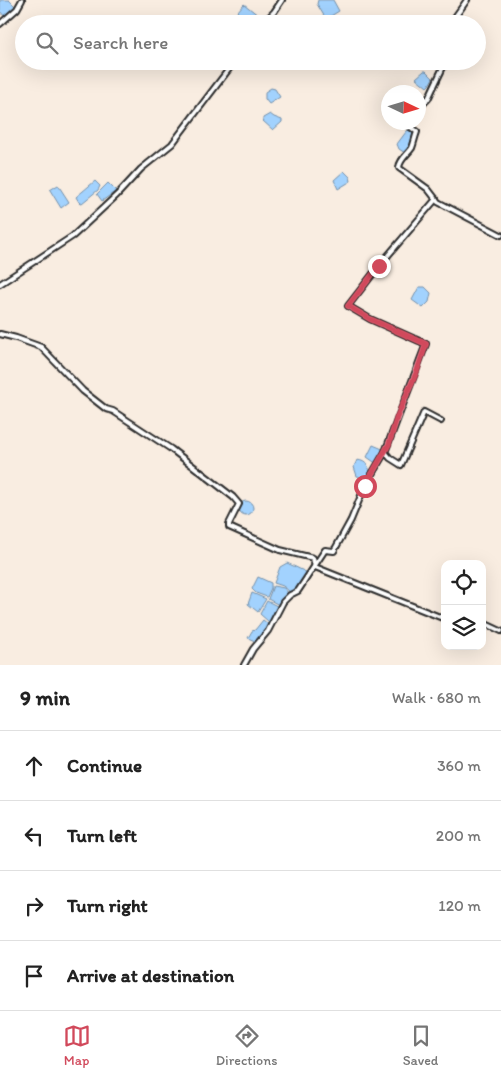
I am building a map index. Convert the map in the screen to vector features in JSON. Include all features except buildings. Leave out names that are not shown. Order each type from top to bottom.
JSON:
[{"type":"street","points":[[0,24],[17,9],[22,0]]},
{"type":"street","points":[[271,15],[282,0]]},
{"type":"street","points":[[456,15],[467,0]]},
{"type":"street","points":[[0,284],[73,236],[117,195],[140,169],[172,144],[228,70]]},
{"type":"street","points":[[426,101],[442,70]]},
{"type":"street","points":[[414,130],[417,132],[412,147],[398,166],[447,207],[480,222],[501,235]]},
{"type":"street","points":[[244,665],[252,649],[268,632],[283,602],[290,595],[298,591],[325,550],[334,551],[351,520],[365,486],[385,452],[426,344],[370,319],[348,306],[373,273],[436,199]]},
{"type":"street","points":[[0,334],[41,347],[83,391],[106,409],[113,411],[171,449],[233,497],[239,504],[229,524],[229,528],[280,550],[313,558],[315,567]]},
{"type":"street","points":[[385,452],[390,458],[401,465],[424,412],[442,421]]},
{"type":"street","points":[[315,567],[441,617]]},
{"type":"street","points":[[486,624],[501,631]]},
{"type":"water","points":[[0,0],[9,0],[15,6],[11,13],[5,17],[0,11]]},
{"type":"water","points":[[318,0],[333,0],[339,11],[332,15],[324,15],[317,4]]},
{"type":"water","points":[[244,4],[258,15],[238,15],[237,12]]},
{"type":"water","points":[[426,71],[433,78],[427,87],[416,78]]},
{"type":"water","points":[[271,88],[275,89],[280,97],[269,104],[265,99],[265,92]]},
{"type":"water","points":[[270,114],[282,120],[273,130],[263,121],[263,118]]},
{"type":"water","points":[[412,130],[415,132],[410,148],[405,153],[399,149],[397,144],[406,132]]},
{"type":"water","points":[[344,171],[351,181],[338,189],[334,180]]},
{"type":"water","points":[[95,181],[100,186],[98,190],[82,203],[79,202],[76,197]]},
{"type":"water","points":[[108,183],[116,191],[102,201],[97,194]]},
{"type":"water","points":[[58,185],[69,202],[61,208],[50,190]]},
{"type":"water","points":[[419,287],[425,287],[431,293],[429,302],[423,308],[412,300]]},
{"type":"water","points":[[373,445],[385,450],[377,464],[367,457]]},
{"type":"water","points":[[357,460],[369,467],[370,476],[368,479],[357,476],[354,467]]},
{"type":"water","points":[[243,501],[249,501],[253,508],[249,515],[243,515],[239,511],[239,505]]},
{"type":"water","points":[[287,563],[307,574],[299,587],[290,592],[283,586],[274,583],[280,567]]},
{"type":"water","points":[[258,577],[271,583],[267,597],[256,593],[252,589]]},
{"type":"water","points":[[273,586],[284,588],[289,594],[279,605],[268,599]]},
{"type":"water","points":[[252,593],[266,599],[258,612],[248,604]]},
{"type":"water","points":[[267,601],[279,607],[269,622],[260,614]]},
{"type":"water","points":[[263,620],[268,624],[264,634],[255,641],[248,638],[252,631]]},
{"type":"route","points":[[365,486],[389,444],[397,417],[417,371],[426,344],[370,319],[348,306],[379,266]]}]
